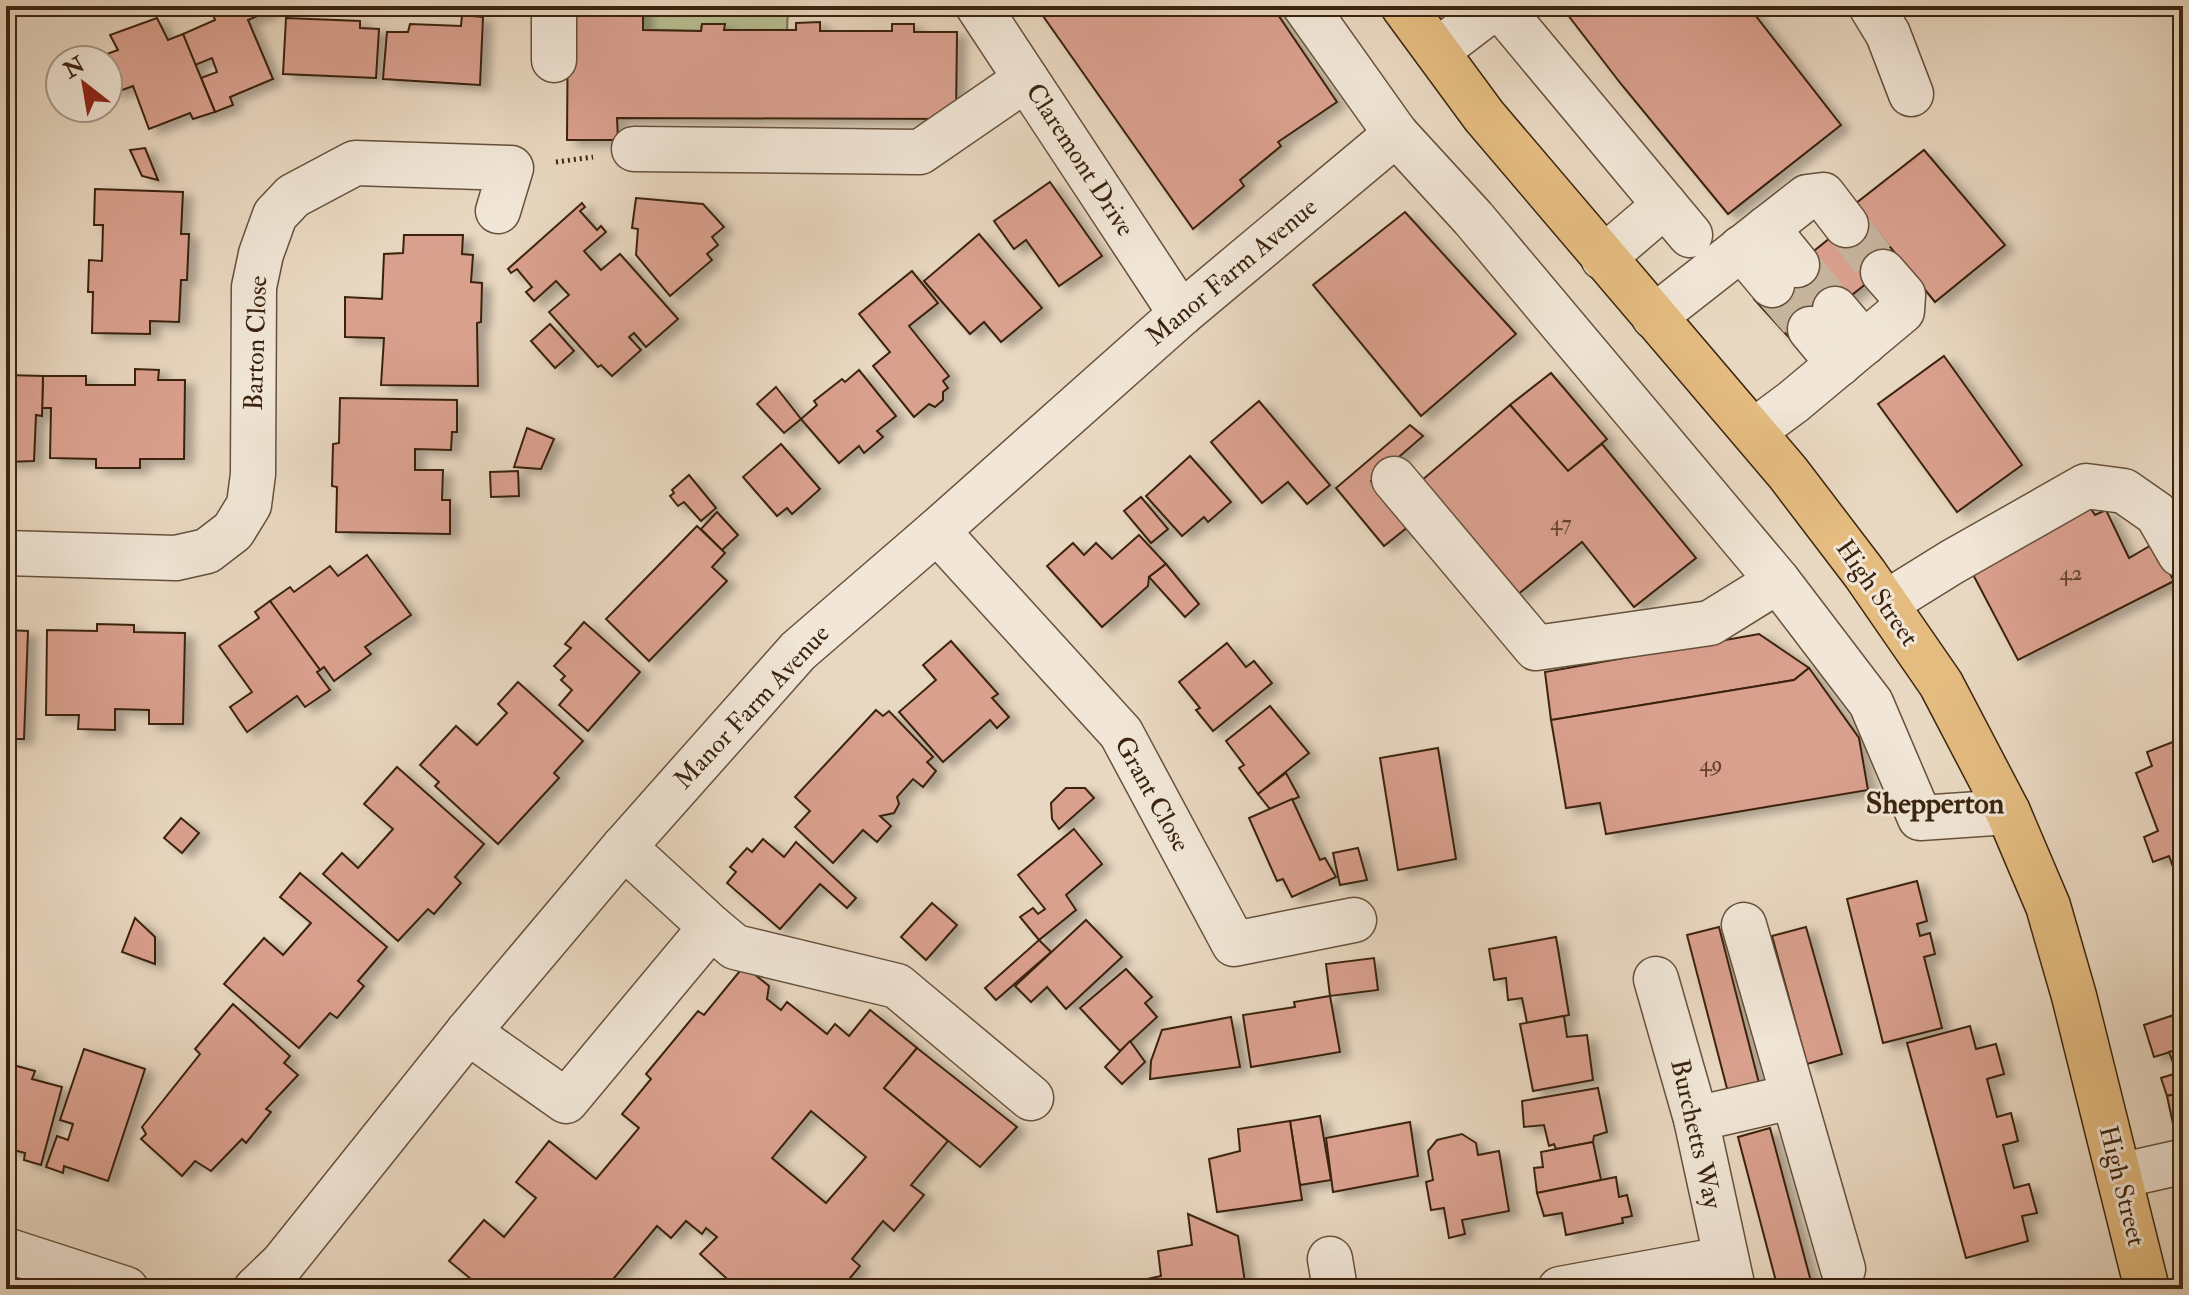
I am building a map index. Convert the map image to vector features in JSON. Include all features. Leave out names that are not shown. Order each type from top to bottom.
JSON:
[{"type":"main road","name":"High Street","points":[[1403,6],[1484,116],[1754,431],[1886,603],[1941,684],[2008,812],[2048,906],[2074,996],[2147,1289]]},
{"type":"street","points":[[554,6],[554,60]]},
{"type":"street","name":"Claremont Drive","points":[[978,6],[1181,314]]},
{"type":"street","points":[[1305,6],[1396,134],[1473,218],[1778,581],[1871,703],[1920,818],[2008,812]]},
{"type":"street","points":[[1437,51],[1498,6],[1678,220],[1603,258]]},
{"type":"street","points":[[1871,6],[1888,34],[1911,94]]},
{"type":"street","points":[[634,149],[920,152],[1026,79]]},
{"type":"street","name":"Manor Farm Avenue","points":[[256,1289],[283,1263],[468,1032],[624,847],[798,651],[1181,314],[1396,134]]},
{"type":"street","name":"Barton Close","points":[[6,553],[176,558],[207,551],[233,531],[249,505],[253,474],[254,287],[261,254],[275,215],[293,196],[355,163],[511,168]]},
{"type":"street","points":[[498,211],[511,168]]},
{"type":"street","points":[[1654,317],[1767,228],[1807,197],[1823,195],[1809,255],[1767,228]]},
{"type":"street","points":[[1754,431],[1864,344],[1902,311],[1903,295],[1847,300],[1864,344]]},
{"type":"street","points":[[1394,479],[1536,648],[1710,623],[1778,581]]},
{"type":"street","points":[[1886,603],[2086,486],[2124,491],[2157,514],[2180,554]]},
{"type":"street","name":"Grant Close","points":[[937,531],[1121,733],[1234,944],[1354,920]]},
{"type":"street","points":[[624,847],[735,947],[897,986],[1031,1098]]},
{"type":"street","points":[[1744,925],[1791,1097],[1843,1269]]},
{"type":"street","points":[[468,1032],[566,1101],[711,927]]},
{"type":"street","name":"Burchetts Way","points":[[1656,979],[1696,1119],[1728,1274]]},
{"type":"street","points":[[1696,1119],[1791,1097]]},
{"type":"street","points":[[2119,1176],[2181,1162]]},
{"type":"street","points":[[6,1250],[126,1289]]},
{"type":"street","points":[[1560,1289],[1728,1274]]},
{"type":"path","points":[[511,168],[634,149]]},
{"type":"green space","points":[[643,6],[788,6],[787,31],[724,30],[724,24],[702,24],[701,31],[643,30]]},
{"type":"building","points":[[210,6],[269,6],[271,10],[248,20],[273,79],[230,97],[233,105],[215,112],[201,78],[217,72],[212,58],[195,65],[183,34],[215,20]]},
{"type":"building","points":[[568,6],[643,6],[643,30],[701,31],[702,24],[725,24],[724,30],[796,30],[796,23],[820,22],[820,31],[892,31],[892,24],[914,24],[914,32],[957,32],[956,119],[617,118],[618,140],[567,140]]},
{"type":"building","points":[[1036,6],[1272,6],[1337,102],[1278,142],[1281,146],[1240,180],[1244,186],[1193,229]]},
{"type":"building","points":[[1561,6],[1748,6],[1841,125],[1728,214]]},
{"type":"building","points":[[462,15],[483,17],[480,85],[383,79],[387,32],[408,32],[410,24],[461,26]]},
{"type":"building","points":[[157,18],[168,40],[183,34],[215,112],[193,119],[190,113],[149,129],[133,86],[124,89],[124,44],[115,44],[110,35]]},
{"type":"building","points":[[286,18],[360,21],[360,28],[379,29],[376,78],[283,74]]},
{"type":"building","points":[[145,148],[158,180],[142,176],[130,150]]},
{"type":"building","points":[[1924,150],[2005,245],[1935,302],[1855,204]]},
{"type":"building","points":[[1050,182],[1102,256],[1059,286],[1026,240],[1014,249],[994,221]]},
{"type":"building","points":[[95,189],[183,192],[181,234],[189,234],[187,280],[181,280],[179,322],[150,321],[150,334],[92,333],[93,292],[88,292],[89,260],[102,261],[103,225],[94,225]]},
{"type":"building","points":[[636,198],[703,204],[724,227],[712,237],[718,245],[707,254],[712,260],[670,296],[636,255],[638,229],[632,228]]},
{"type":"building","points":[[582,203],[585,207],[580,211],[597,230],[601,226],[606,232],[584,251],[601,270],[620,254],[678,319],[646,347],[634,333],[629,337],[641,350],[612,376],[601,365],[598,367],[549,312],[569,295],[556,281],[534,301],[526,292],[532,287],[517,269],[511,273],[508,269]]},
{"type":"building","points":[[1405,212],[1516,334],[1421,416],[1313,285]]},
{"type":"building","points":[[1855,218],[1892,263],[1793,342],[1754,299]]},
{"type":"building","points":[[979,234],[1042,308],[1001,342],[984,322],[970,334],[924,281]]},
{"type":"building","points":[[404,235],[463,235],[462,254],[473,255],[471,282],[482,283],[481,322],[477,323],[478,386],[381,385],[384,338],[345,337],[345,297],[382,299],[384,254],[403,253]]},
{"type":"building","points":[[912,271],[938,303],[909,326],[949,376],[943,381],[948,388],[943,392],[943,400],[935,407],[929,404],[914,417],[873,366],[890,352],[859,314]]},
{"type":"building","points":[[2183,301],[2183,334],[2174,327],[2178,304]]},
{"type":"building","points":[[550,324],[574,351],[555,368],[531,341]]},
{"type":"building","points":[[1944,356],[2022,465],[1957,512],[1878,404]]},
{"type":"building","points":[[135,369],[159,370],[158,380],[185,380],[184,459],[140,459],[140,468],[96,468],[96,459],[50,458],[51,408],[42,408],[43,376],[86,376],[86,385],[135,385]]},
{"type":"building","points":[[859,370],[896,416],[877,431],[883,437],[864,453],[859,446],[839,463],[801,419],[817,405],[814,401]]},
{"type":"building","points":[[1551,373],[1607,439],[1568,471],[1510,405]]},
{"type":"building","points":[[6,375],[43,376],[42,416],[36,415],[34,461],[6,462]]},
{"type":"building","points":[[776,387],[801,419],[784,433],[757,404]]},
{"type":"building","points":[[340,398],[457,400],[457,432],[452,432],[451,450],[415,449],[415,470],[443,470],[442,500],[450,500],[450,534],[336,532],[337,487],[332,486],[333,444],[339,443]]},
{"type":"building","points":[[1259,401],[1330,485],[1307,504],[1288,482],[1262,503],[1211,442]]},
{"type":"building","points":[[1510,405],[1568,471],[1602,444],[1696,558],[1634,607],[1582,542],[1516,596],[1421,481]]},
{"type":"building","points":[[1410,425],[1423,436],[1371,481],[1409,526],[1384,546],[1336,488]]},
{"type":"building","points":[[527,428],[554,439],[541,469],[514,467]]},
{"type":"building","points":[[781,444],[820,489],[792,514],[787,508],[777,516],[743,477]]},
{"type":"building","points":[[1190,456],[1231,502],[1208,522],[1204,517],[1182,536],[1146,496]]},
{"type":"building","points":[[518,471],[519,496],[491,497],[490,472]]},
{"type":"building","points":[[689,475],[716,508],[701,521],[684,502],[678,506],[670,496],[674,493],[672,490]]},
{"type":"building","points":[[1141,497],[1168,529],[1151,543],[1124,511]]},
{"type":"building","points":[[2087,503],[2095,515],[2106,510],[2129,558],[2153,544],[2174,581],[2018,660],[1968,565]]},
{"type":"building","points":[[717,512],[738,535],[722,550],[701,529]]},
{"type":"building","points":[[697,526],[725,553],[712,567],[727,581],[649,661],[606,619]]},
{"type":"building","points":[[1139,535],[1166,564],[1149,577],[1148,586],[1102,627],[1047,566],[1073,543],[1084,555],[1096,543],[1112,559]]},
{"type":"building","points":[[367,555],[411,615],[365,647],[371,654],[334,681],[324,667],[320,670],[270,601],[290,587],[294,592],[330,566],[338,576]]},
{"type":"building","points":[[1166,564],[1199,604],[1185,617],[1149,577]]},
{"type":"building","points":[[270,601],[320,670],[317,672],[330,690],[305,707],[297,696],[247,732],[230,707],[252,692],[219,646],[259,618],[255,612]]},
{"type":"building","points":[[584,622],[640,672],[588,731],[559,705],[572,690],[561,680],[565,676],[554,666],[571,648],[565,644]]},
{"type":"building","points":[[97,624],[134,625],[134,632],[185,633],[183,724],[149,724],[149,710],[115,709],[115,730],[78,729],[79,715],[46,715],[47,630],[97,631]]},
{"type":"building","points":[[6,630],[28,631],[24,739],[6,739]]},
{"type":"building","points":[[1759,634],[1809,668],[1794,680],[1551,720],[1545,672]]},
{"type":"building","points":[[951,641],[998,694],[992,698],[1009,717],[997,728],[990,720],[943,762],[899,712],[936,680],[923,665]]},
{"type":"building","points":[[1227,643],[1246,667],[1254,661],[1272,683],[1213,731],[1196,710],[1200,708],[1179,682]]},
{"type":"building","points":[[1809,668],[1859,738],[1868,790],[1606,834],[1600,803],[1566,808],[1551,720],[1794,680]]},
{"type":"building","points":[[518,682],[583,741],[554,773],[559,778],[498,844],[435,786],[439,782],[420,765],[456,726],[477,745],[507,713],[498,704]]},
{"type":"building","points":[[1270,706],[1309,753],[1258,794],[1239,768],[1244,765],[1226,741]]},
{"type":"building","points":[[876,710],[883,716],[889,711],[933,757],[927,762],[936,771],[923,787],[913,779],[897,797],[899,804],[894,813],[880,816],[891,826],[877,842],[863,830],[833,863],[795,827],[810,811],[795,797]]},
{"type":"building","points":[[2183,738],[2183,894],[2169,856],[2153,862],[2144,837],[2158,831],[2136,773],[2152,766],[2147,752]]},
{"type":"building","points":[[1438,748],[1456,859],[1398,870],[1380,758]]},
{"type":"building","points":[[397,767],[484,844],[455,877],[461,883],[434,914],[428,909],[398,941],[323,874],[342,853],[358,868],[393,829],[364,804]]},
{"type":"building","points":[[1286,773],[1299,797],[1270,809],[1258,794]]},
{"type":"building","points":[[1066,788],[1085,788],[1094,798],[1059,829],[1052,819],[1051,803]]},
{"type":"building","points":[[1292,799],[1320,860],[1325,858],[1336,877],[1292,897],[1283,879],[1277,881],[1249,818]]},
{"type":"building","points":[[181,818],[199,833],[182,853],[164,838]]},
{"type":"building","points":[[1074,829],[1102,864],[1066,895],[1076,910],[1039,940],[1020,917],[1033,908],[1038,914],[1045,909],[1018,875]]},
{"type":"building","points":[[763,839],[784,857],[796,842],[856,898],[847,908],[820,884],[780,929],[727,883],[736,872],[730,867],[747,848],[752,852]]},
{"type":"building","points":[[1358,848],[1367,880],[1340,885],[1333,853]]},
{"type":"building","points":[[300,873],[387,947],[358,981],[364,986],[337,1018],[330,1013],[299,1048],[224,984],[264,938],[283,955],[311,923],[280,897]]},
{"type":"building","points":[[1917,881],[1927,921],[1917,924],[1920,936],[1930,933],[1935,954],[1924,957],[1942,1028],[1883,1043],[1847,899]]},
{"type":"building","points":[[932,903],[957,925],[926,960],[901,937]]},
{"type":"building","points":[[135,918],[155,937],[155,964],[122,952]]},
{"type":"building","points":[[1086,920],[1122,957],[1066,1009],[1047,987],[1031,1002],[1015,986]]},
{"type":"building","points":[[1719,927],[1761,1091],[1730,1100],[1687,935]]},
{"type":"building","points":[[1806,927],[1842,1054],[1807,1064],[1772,936]]},
{"type":"building","points":[[1556,937],[1569,1015],[1527,1023],[1522,998],[1508,1000],[1506,978],[1494,980],[1489,949]]},
{"type":"building","points":[[1039,940],[1051,952],[996,1000],[985,988]]},
{"type":"building","points":[[1374,958],[1378,990],[1330,996],[1326,964]]},
{"type":"building","points":[[744,966],[769,986],[767,999],[781,1010],[787,1002],[827,1034],[835,1024],[849,1036],[870,1010],[917,1048],[884,1088],[948,1141],[911,1185],[924,1195],[894,1231],[883,1221],[852,1259],[860,1266],[841,1289],[818,1289],[812,1282],[812,1289],[738,1289],[700,1254],[717,1237],[706,1228],[702,1234],[686,1221],[671,1238],[657,1226],[605,1289],[483,1289],[449,1261],[484,1220],[504,1237],[536,1198],[516,1182],[549,1141],[596,1179],[639,1128],[622,1114],[651,1079],[646,1074],[698,1011],[704,1015]],"holes":[[[811,1111],[866,1157],[826,1203],[772,1158]]]},
{"type":"building","points":[[1126,969],[1152,997],[1145,1003],[1157,1017],[1120,1051],[1080,1008]]},
{"type":"building","points":[[1330,996],[1340,1052],[1251,1067],[1243,1015],[1295,1007],[1294,1002]]},
{"type":"building","points":[[233,1004],[290,1056],[284,1063],[298,1075],[266,1109],[271,1112],[246,1143],[242,1139],[211,1171],[195,1161],[182,1176],[141,1139],[146,1134],[142,1127],[200,1054],[195,1049]]},
{"type":"building","points":[[2183,1012],[2183,1048],[2154,1057],[2144,1025]]},
{"type":"building","points":[[1564,1016],[1567,1037],[1587,1035],[1593,1080],[1533,1091],[1520,1024]]},
{"type":"building","points":[[1231,1017],[1240,1067],[1150,1079],[1151,1061],[1162,1030]]},
{"type":"building","points":[[1970,1026],[1976,1049],[1996,1044],[2004,1074],[1987,1079],[1997,1117],[2011,1113],[2018,1141],[2003,1145],[2014,1188],[2029,1184],[2037,1213],[2022,1216],[2028,1241],[1966,1258],[1907,1043]]},
{"type":"building","points":[[1130,1041],[1145,1062],[1122,1084],[1105,1067]]},
{"type":"building","points":[[917,1048],[1017,1127],[980,1167],[884,1088]]},
{"type":"building","points":[[2183,1048],[2183,1092],[2167,1096],[2161,1078],[2177,1073],[2169,1052]]},
{"type":"building","points":[[84,1049],[145,1069],[108,1181],[64,1166],[63,1173],[46,1167],[57,1136],[68,1140],[73,1124],[60,1120]]},
{"type":"building","points":[[6,1063],[35,1071],[32,1079],[62,1087],[41,1165],[24,1160],[25,1153],[6,1148]]},
{"type":"building","points":[[1598,1088],[1607,1132],[1594,1136],[1593,1142],[1556,1149],[1554,1144],[1549,1146],[1544,1125],[1524,1127],[1522,1101]]},
{"type":"building","points":[[2183,1092],[2183,1151],[2179,1152],[2167,1096]]},
{"type":"building","points":[[1320,1116],[1331,1180],[1300,1185],[1290,1121]]},
{"type":"building","points":[[1290,1121],[1302,1200],[1217,1212],[1209,1159],[1240,1151],[1238,1129]]},
{"type":"building","points":[[1410,1122],[1418,1176],[1333,1192],[1326,1138]]},
{"type":"building","points":[[1770,1128],[1813,1289],[1778,1289],[1738,1137]]},
{"type":"building","points":[[1462,1134],[1476,1143],[1478,1155],[1499,1151],[1509,1211],[1462,1220],[1465,1234],[1449,1238],[1444,1208],[1431,1210],[1426,1182],[1433,1180],[1428,1151],[1437,1140]]},
{"type":"building","points":[[1593,1142],[1601,1180],[1537,1193],[1534,1168],[1543,1167],[1541,1152]]},
{"type":"building","points":[[1616,1177],[1619,1197],[1627,1195],[1632,1216],[1622,1218],[1623,1223],[1566,1235],[1562,1213],[1544,1216],[1537,1193]]},
{"type":"building","points":[[1188,1214],[1238,1236],[1246,1289],[1149,1289],[1147,1279],[1161,1276],[1158,1251],[1192,1245]]},
{"type":"tunnel","points":[[1846,225],[1883,272]]},
{"type":"tunnel","points":[[1797,265],[1835,309]]},
{"type":"tunnel","points":[[1772,285],[1810,329]]},
{"type":"district","name":"Shepperton","points":[[1935,803]]}]
